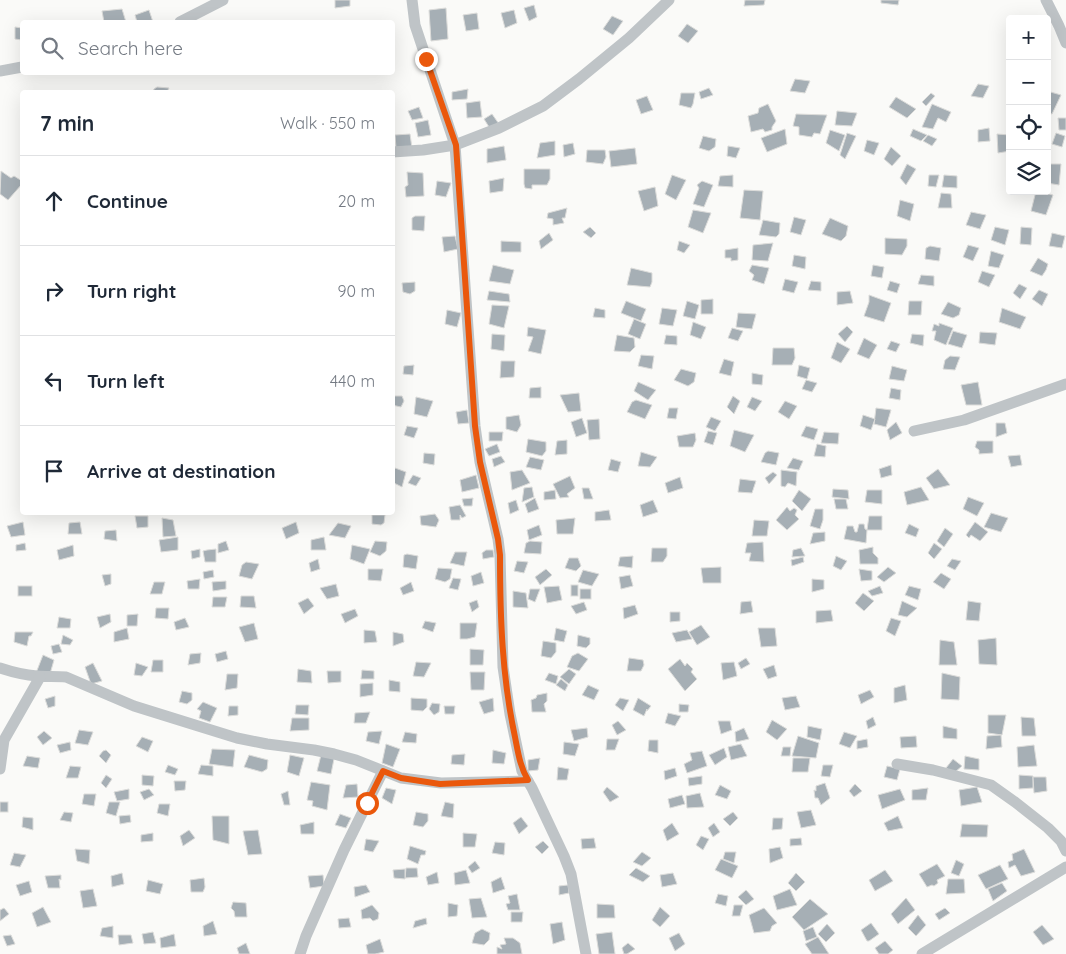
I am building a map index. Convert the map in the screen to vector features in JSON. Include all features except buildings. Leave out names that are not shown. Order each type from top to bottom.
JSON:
[{"type":"street","points":[[184,20],[223,0]]},
{"type":"street","points":[[412,0],[415,25],[456,145],[475,426],[480,462],[500,555],[503,667],[510,714],[522,771],[528,780],[571,874],[586,954]]},
{"type":"street","points":[[395,152],[456,145],[499,128],[543,106],[579,80],[629,38],[669,0]]},
{"type":"street","points":[[1046,0],[1066,43]]},
{"type":"street","points":[[0,71],[20,67]]},
{"type":"street","points":[[914,431],[964,420],[1066,384]]},
{"type":"street","points":[[0,668],[24,675],[66,678],[134,706],[237,738],[334,754],[356,760],[401,778],[440,784],[528,780]]},
{"type":"street","points":[[0,769],[4,740],[40,677]]},
{"type":"street","points":[[898,764],[933,770],[991,786],[1048,828],[1061,841],[1066,851]]},
{"type":"street","points":[[300,954],[340,858],[383,771]]},
{"type":"street","points":[[922,954],[1066,867]]},
{"type":"route","points":[[367,803],[383,771],[401,778],[440,784],[528,780],[522,771],[510,714],[503,667],[500,555],[480,462],[475,426],[456,145],[426,59]]}]
